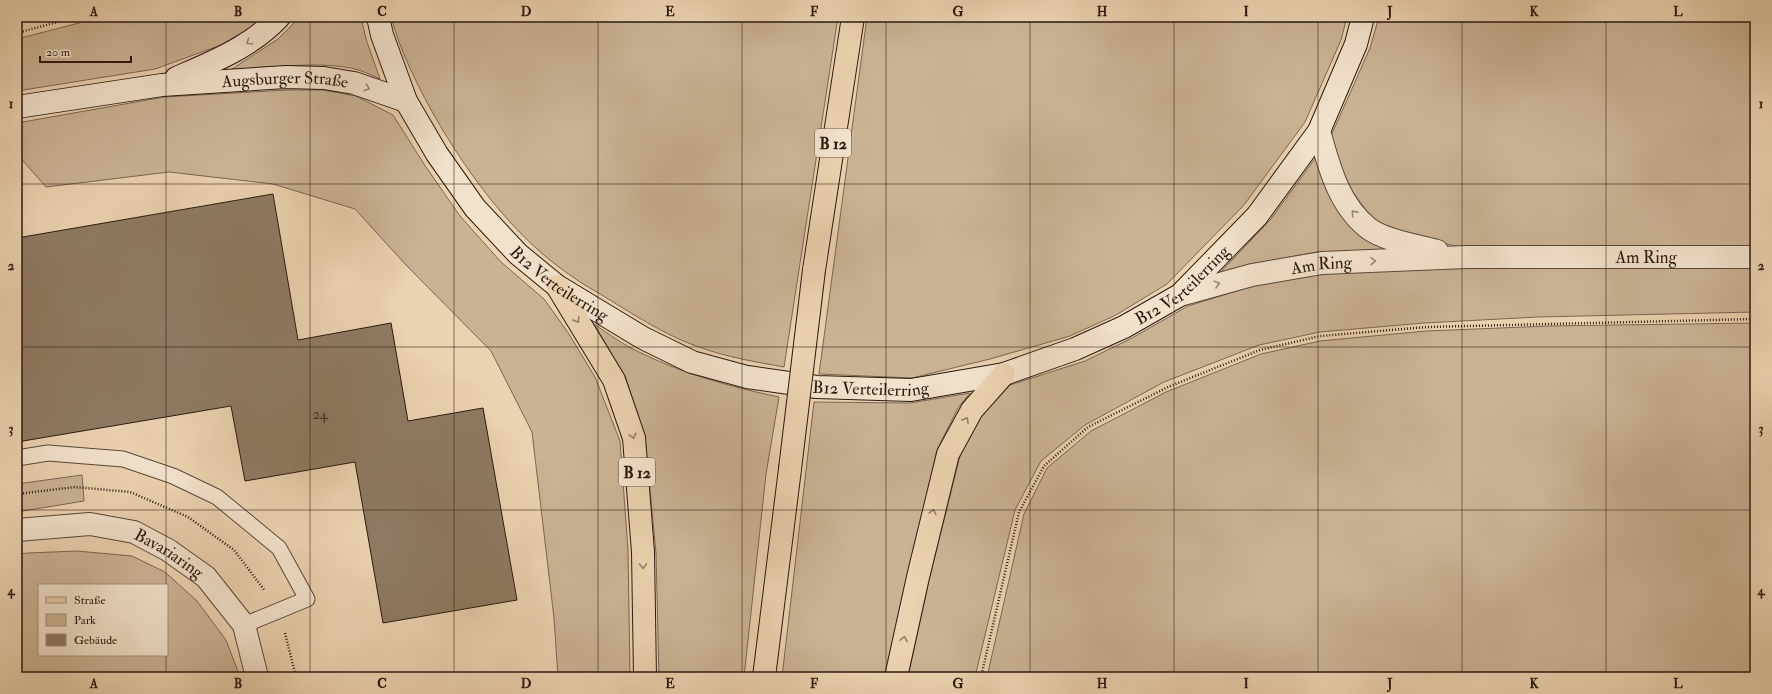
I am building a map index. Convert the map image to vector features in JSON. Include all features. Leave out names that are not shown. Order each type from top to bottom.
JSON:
[{"type":"main road","name":"Augsburger Straße","points":[[162,84],[229,56],[269,28],[279,17]]},
{"type":"main road","name":"B12 Verteilerring","points":[[378,17],[382,35],[406,102],[437,154],[475,208],[518,254],[557,286],[643,338],[692,362],[746,377],[817,387],[911,390],[1004,374],[1075,349],[1124,327],[1180,295],[1257,216],[1319,131],[1356,44],[1363,17]]},
{"type":"main road","name":"B 12","points":[[764,677],[814,270],[853,17]]},
{"type":"main road","name":"Augsburger Straße","points":[[17,107],[162,84],[286,77],[324,78],[354,83],[406,102]]},
{"type":"main road","name":"Am Ring","points":[[1319,131],[1335,184],[1349,207],[1368,229],[1390,239],[1466,257]]},
{"type":"main road","name":"Am Ring","points":[[1180,295],[1252,275],[1322,263],[1466,257],[1755,257]]},
{"type":"main road","name":"B 12","points":[[557,286],[614,380],[634,438],[643,552],[645,677]]},
{"type":"main road","points":[[896,677],[918,577],[948,454],[972,410],[1004,374]]},
{"type":"main road","name":"Bavariaring","points":[[17,530],[90,524],[134,532],[168,550],[206,577],[244,624],[257,677]]},
{"type":"lane","points":[[17,458],[48,453],[123,459],[173,476],[217,497],[279,548],[307,599],[244,624]]},
{"type":"path","points":[[17,33],[76,17]]},
{"type":"path","points":[[981,677],[1019,512],[1044,466],[1088,427],[1168,387],[1260,350],[1320,336],[1427,327],[1755,319]]},
{"type":"green space","points":[[102,17],[264,17],[261,21],[221,45],[155,69],[17,91],[17,39]]},
{"type":"green space","points":[[300,17],[361,17],[366,39],[380,79],[351,68],[321,65],[229,71],[278,39]]},
{"type":"green space","points":[[391,17],[838,17],[784,367],[720,354],[667,334],[567,273],[547,258],[511,223],[464,164],[431,110],[411,71]]},
{"type":"green space","points":[[867,17],[1347,17],[1341,40],[1305,122],[1244,205],[1167,284],[1116,315],[1070,336],[990,359],[912,378],[819,374]]},
{"type":"green space","points":[[1379,17],[1755,17],[1755,248],[1468,249],[1417,237],[1373,220],[1344,180],[1331,136],[1370,48]]},
{"type":"green space","points":[[287,90],[323,90],[356,96],[393,115],[424,164],[460,216],[501,262],[544,299],[569,334],[595,377],[620,441],[628,550],[630,677],[558,677],[554,618],[532,432],[491,351],[405,264],[355,209],[273,184],[169,172],[46,187],[17,154],[17,123],[164,97]]},
{"type":"green space","points":[[1317,156],[1328,189],[1406,252],[1317,252],[1252,264],[1218,275],[1271,219]]},
{"type":"green space","points":[[1467,265],[1755,267],[1755,312],[1538,317],[1424,323],[1320,332],[1259,345],[1164,382],[1085,425],[1041,461],[1015,510],[975,677],[908,677],[929,580],[960,456],[980,416],[1010,385],[1085,361],[1132,338],[1188,306],[1256,285],[1322,272]]},
{"type":"green space","points":[[1755,323],[1755,677],[987,677],[1024,514],[1047,468],[1091,431],[1166,392],[1261,354],[1320,341],[1426,331],[1549,326]]},
{"type":"green space","points":[[594,324],[627,346],[673,367],[725,384],[779,397],[766,474],[744,677],[659,677],[656,553],[645,437],[625,376]]},
{"type":"green space","points":[[970,393],[958,408],[937,450],[886,677],[782,677],[814,402],[910,403]]},
{"type":"green space","points":[[82,475],[84,501],[17,512],[17,484]]},
{"type":"green space","points":[[77,551],[132,556],[165,572],[197,601],[226,640],[240,677],[17,677],[17,554]]},
{"type":"building","points":[[273,194],[298,340],[391,323],[408,421],[483,408],[517,600],[383,623],[355,462],[245,481],[231,406],[17,442],[17,238]]}]
